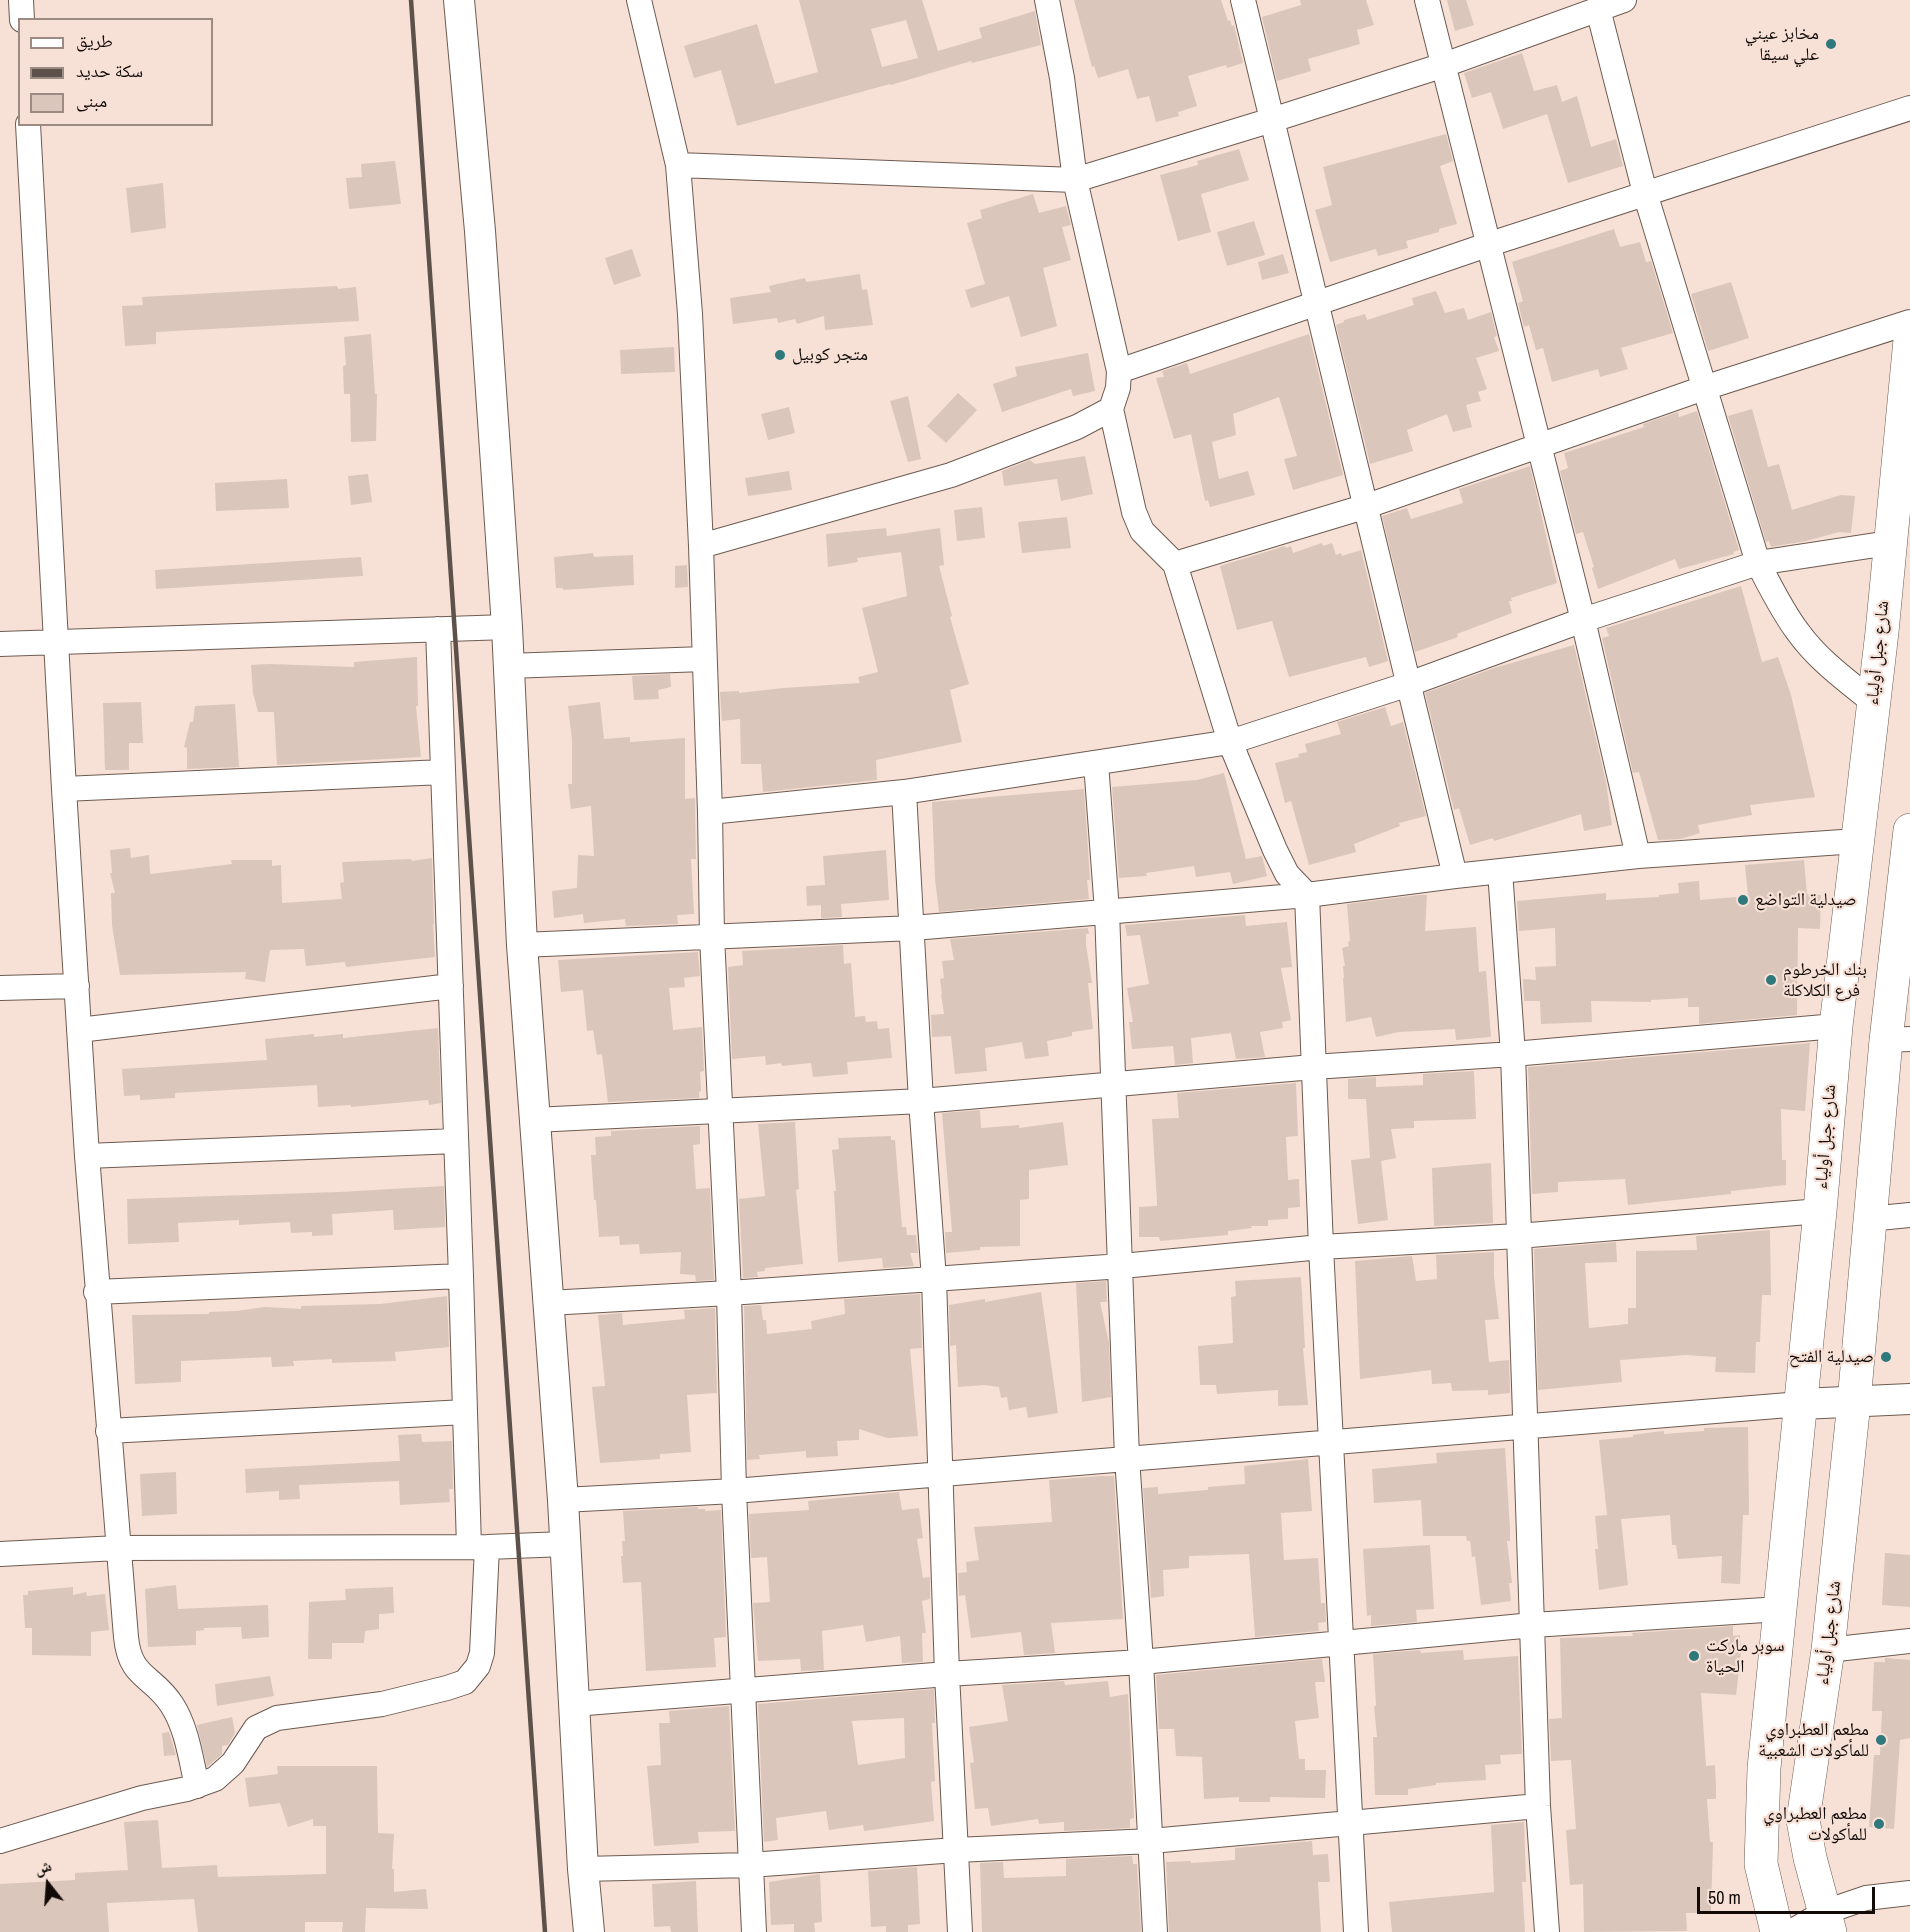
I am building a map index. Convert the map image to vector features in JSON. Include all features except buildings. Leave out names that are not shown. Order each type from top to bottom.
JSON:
[{"type":"main road","name":"شارع جبل أولياء","points":[[1777,1932],[1763,1879],[1761,1846],[1764,1768],[1820,1211],[1836,1026],[1873,702],[1910,340]]},
{"type":"main road","name":"شارع جبل أولياء","points":[[1827,1922],[1803,1821],[1828,1650],[1854,1402],[1869,1219],[1898,1040],[1910,830]]},
{"type":"street","points":[[21,0],[22,18]]},
{"type":"street","points":[[459,0],[480,231],[507,627],[522,945],[563,1500],[583,1869],[589,1932]]},
{"type":"street","points":[[639,0],[678,165],[690,314],[701,546],[712,936],[729,1293],[734,1491],[754,1932]]},
{"type":"street","points":[[1047,0],[1062,78],[1076,180],[1119,371],[1118,388],[1111,409],[1134,512],[1142,531],[1174,564],[1230,742],[1287,874],[1307,895],[1321,1247],[1356,1932]]},
{"type":"street","points":[[1243,0],[1455,876]]},
{"type":"street","points":[[1427,0],[1583,620],[1638,856]]},
{"type":"street","points":[[678,165],[1076,180],[1444,65],[1614,3],[1645,194],[1758,563],[1798,633],[1831,668],[1873,702]]},
{"type":"street","points":[[1119,371],[1318,305],[1487,245],[1910,108]]},
{"type":"street","points":[[28,126],[64,789],[87,1156],[96,1293],[128,1654],[134,1667],[158,1688],[172,1705],[179,1721],[197,1786]]},
{"type":"street","points":[[1174,564],[1367,506],[1704,388],[1910,322]]},
{"type":"street","points":[[701,546],[951,476],[1077,427],[1111,409]]},
{"type":"street","points":[[710,812],[904,792],[1230,742],[1409,684],[1583,620],[1758,563],[1889,543]]},
{"type":"street","points":[[0,644],[507,627]]},
{"type":"street","points":[[0,1841],[142,1798],[197,1786],[215,1779],[233,1763],[250,1734],[264,1723],[276,1718],[382,1704],[447,1688],[465,1682],[478,1666],[482,1653],[478,1547],[465,1412],[438,629]]},
{"type":"street","points":[[508,666],[704,659]]},
{"type":"street","points":[[1096,763],[1107,911],[1128,1458],[1142,1662],[1155,1932]]},
{"type":"street","points":[[64,789],[443,772]]},
{"type":"street","points":[[904,792],[921,1101],[934,1279],[947,1674],[960,1932]]},
{"type":"street","points":[[522,945],[913,928],[1307,895],[1638,856],[1857,841]]},
{"type":"street","points":[[1500,871],[1513,1054],[1538,1806],[1547,1932]]},
{"type":"street","points":[[0,988],[77,986]]},
{"type":"street","points":[[80,1030],[451,986]]},
{"type":"street","points":[[534,1120],[921,1101],[1313,1067],[1513,1054],[1836,1026]]},
{"type":"street","points":[[87,1156],[456,1141]]},
{"type":"street","points":[[548,1303],[1122,1266],[1321,1247],[1518,1236],[1820,1211]]},
{"type":"street","points":[[1869,1219],[1910,1215]]},
{"type":"street","points":[[96,1293],[461,1276]]},
{"type":"street","points":[[563,1500],[734,1491],[1801,1404],[1910,1399]]},
{"type":"street","points":[[108,1431],[465,1412]]},
{"type":"street","points":[[0,1554],[118,1548],[478,1547],[565,1544]]},
{"type":"street","points":[[574,1704],[947,1674],[1142,1662],[1533,1625],[1780,1609]]},
{"type":"street","points":[[1828,1650],[1910,1641]]},
{"type":"street","points":[[583,1869],[750,1865],[957,1850],[1151,1841],[1538,1806]]},
{"type":"street","points":[[1791,1932],[1827,1922],[1866,1898],[1910,1893]]},
{"type":"railway","points":[[411,0],[545,1932]]},
{"type":"place","name":"مخابز عيني علي سيقا","points":[[1831,44]]},
{"type":"place","name":"متجر كوبيل","points":[[780,355]]},
{"type":"place","name":"صيدلية التواضع","points":[[1743,900]]},
{"type":"place","name":"بنك الخرطوم فرع الكلاكلة","points":[[1771,980]]},
{"type":"place","name":"صيدلية الفتح","points":[[1886,1357]]},
{"type":"place","name":"سوبر ماركت الحياة","points":[[1694,1656]]},
{"type":"place","name":"مطعم العطبراوي للمأكولات الشعبية","points":[[1881,1740]]},
{"type":"place","name":"مطعم العطبراوي للمأكولات","points":[[1879,1824]]}]
